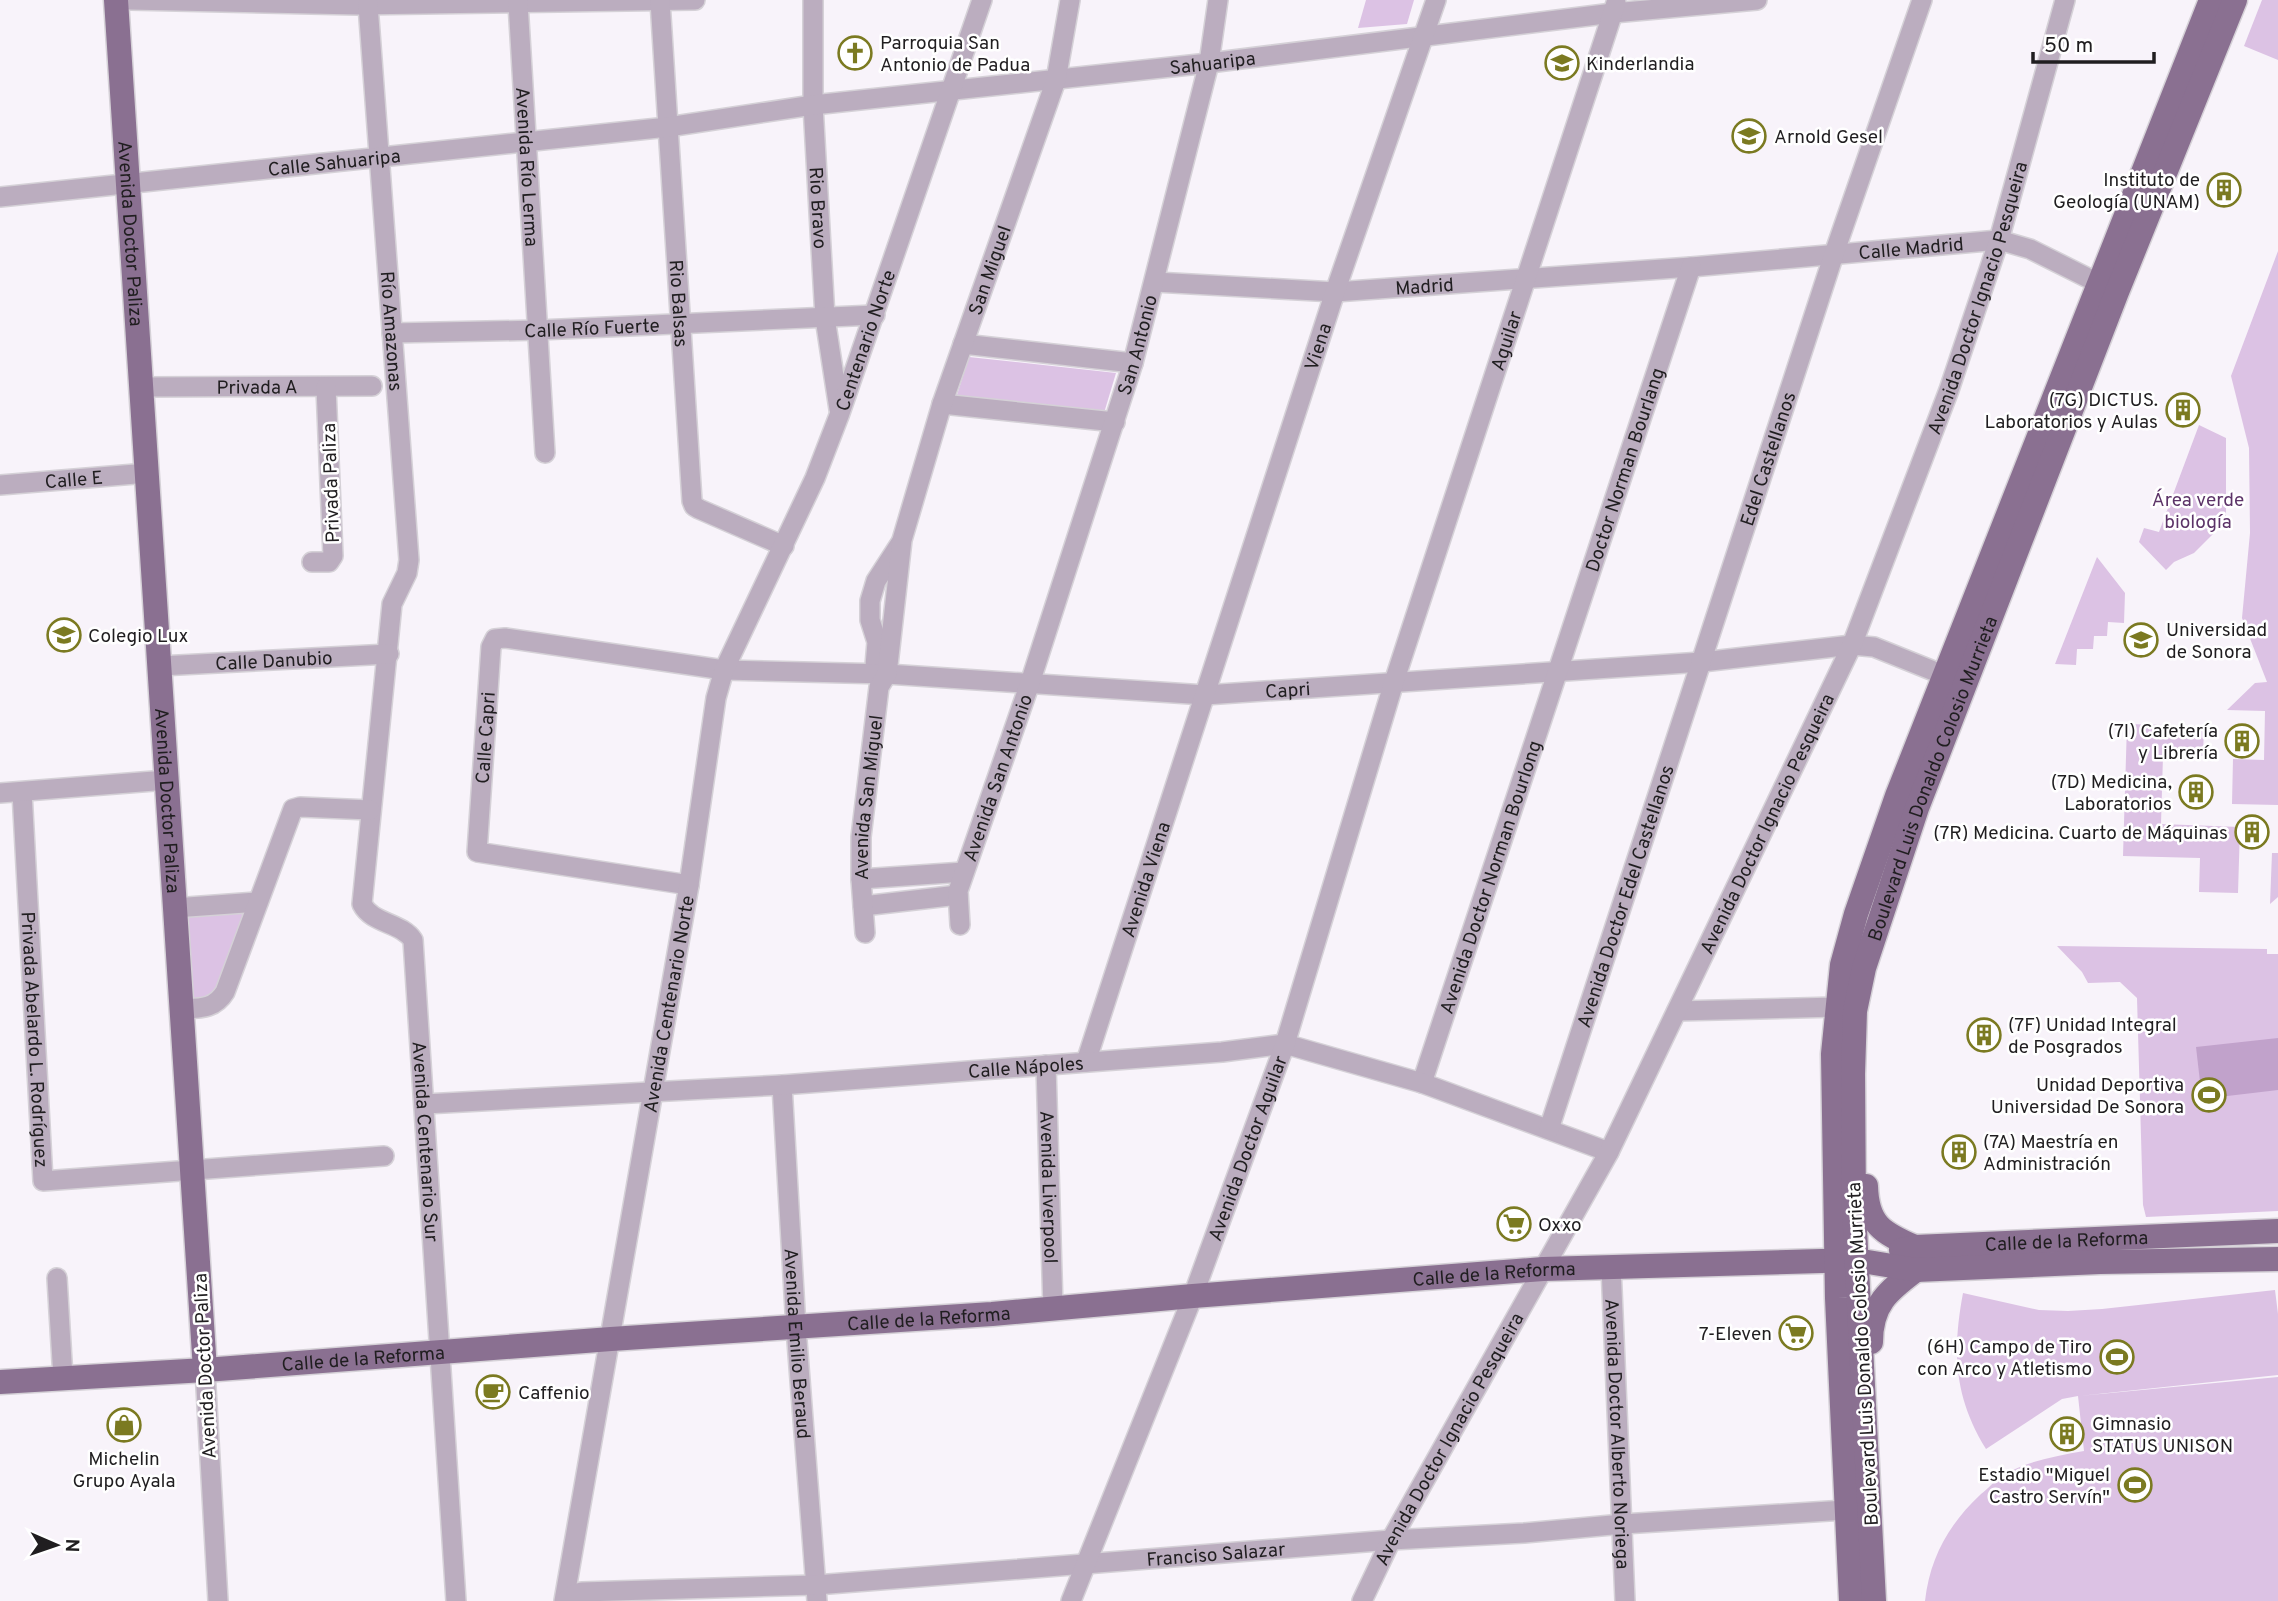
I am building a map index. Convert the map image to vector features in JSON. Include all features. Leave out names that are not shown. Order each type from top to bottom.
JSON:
[{"type":"main road","name":"Avenida Doctor Paliza","points":[[116,0],[205,1370]]},
{"type":"main road","name":"Boulevard Luis Donaldo Colosio Murrieta","points":[[1874,1601],[1858,1509],[1833,1054],[1842,965],[1856,914],[1892,811],[1955,680],[2109,288],[2211,0]]},
{"type":"main road","name":"Boulevard Luis Donaldo Colosio Murrieta","points":[[2109,288],[2235,0]]},
{"type":"main road","name":"Boulevard Luis Donaldo Colosio Murrieta","points":[[1851,1601],[1866,1447],[1846,1260],[1855,1011],[1864,968],[1917,808],[1955,680]]},
{"type":"main road","points":[[1866,1447],[1873,1407],[1871,1324],[1884,1296],[1916,1258],[1879,1227],[1868,1212],[1864,933],[1889,848],[1892,811]]},
{"type":"main road","name":"Calle de la Reforma","points":[[0,1382],[796,1328],[1543,1269],[1916,1258],[2278,1231]]},
{"type":"main road","name":"Calle de la Reforma","points":[[1916,1258],[2100,1262],[2278,1259]]},
{"type":"street","points":[[131,0],[361,3],[695,0]]},
{"type":"street","name":"Rio Bravo","points":[[813,0],[813,105],[825,318],[840,413]]},
{"type":"street","name":"Centenario Norte","points":[[724,670],[815,478],[875,315],[982,0]]},
{"type":"street","name":"San Miguel","points":[[880,678],[902,540],[942,404],[1056,80],[1070,0]]},
{"type":"street","name":"San Antonio","points":[[1030,683],[1133,363],[1209,63],[1218,0]]},
{"type":"street","name":"Viena","points":[[1205,695],[1335,292],[1436,0]]},
{"type":"street","name":"Sahuaripa","points":[[668,127],[813,105],[1209,63],[1425,36],[1615,6],[1757,0]]},
{"type":"street","points":[[1834,254],[1922,0]]},
{"type":"street","name":"Avenida Doctor Ignacio Pesqueira","points":[[1362,1601],[1391,1540],[1609,1152],[1852,645],[1949,390],[1999,240],[2065,0]]},
{"type":"street","name":"Rio Balsas","points":[[660,1],[692,501],[694,506],[784,545]]},
{"type":"street","name":"Río Amazonas","points":[[361,3],[379,159],[409,560],[407,573],[392,604],[370,810]]},
{"type":"street","name":"Avenida Río Lerma","points":[[518,3],[545,453]]},
{"type":"street","name":"Aguilar","points":[[1394,682],[1615,6]]},
{"type":"street","name":"Calle Sahuaripa","points":[[0,198],[668,127]]},
{"type":"street","name":"Calle Madrid","points":[[1691,267],[1999,240],[2030,249],[2109,288]]},
{"type":"street","name":"Edel Castellanos","points":[[1702,662],[1834,254]]},
{"type":"street","name":"Madrid","points":[[1155,282],[1335,292],[1691,267]]},
{"type":"street","name":"Doctor Norman Bourlang","points":[[1559,672],[1691,267]]},
{"type":"street","name":"Calle Río Fuerte","points":[[392,333],[539,330],[875,315]]},
{"type":"street","points":[[963,344],[1133,363]]},
{"type":"street","name":"Privada A","points":[[143,387],[372,386]]},
{"type":"street","name":"Privada Paliza","points":[[312,562],[329,562],[333,556],[326,387]]},
{"type":"street","points":[[942,404],[1115,422]]},
{"type":"street","name":"Calle E","points":[[0,485],[148,473]]},
{"type":"street","name":"Calle Capri","points":[[689,885],[477,852],[491,647],[495,639],[505,638],[724,670]]},
{"type":"street","points":[[1852,645],[1874,647],[1955,680]]},
{"type":"street","name":"Capri","points":[[724,670],[1030,683],[1205,695],[1702,662],[1852,645]]},
{"type":"street","name":"Calle Danubio","points":[[160,666],[388,654]]},
{"type":"street","name":"Avenida Doctor Edel Castellanos","points":[[1549,1129],[1702,662]]},
{"type":"street","name":"Avenida Centenario Norte","points":[[565,1601],[689,885],[714,711],[724,670]]},
{"type":"street","name":"Avenida Doctor Norman Bourlong","points":[[1422,1083],[1559,672]]},
{"type":"street","name":"Avenida San Miguel","points":[[865,933],[861,837],[880,678]]},
{"type":"street","name":"Avenida Doctor Aguilar","points":[[1071,1601],[1193,1296],[1285,1044],[1394,682]]},
{"type":"street","name":"Avenida San Antonio","points":[[964,872],[1030,683]]},
{"type":"street","name":"Avenida Viena","points":[[1086,1062],[1205,695]]},
{"type":"street","points":[[0,793],[167,780]]},
{"type":"street","name":"Privada Abelardo L. Rodríguez","points":[[22,792],[43,1181],[191,1169]]},
{"type":"street","points":[[180,1009],[207,1008],[220,1000],[230,981],[293,808],[370,810]]},
{"type":"street","name":"Avenida Centenario Sur","points":[[370,810],[362,904],[370,915],[407,933],[413,940],[456,1601]]},
{"type":"street","points":[[861,879],[964,872],[958,895],[960,925]]},
{"type":"street","points":[[863,906],[958,895]]},
{"type":"street","points":[[174,908],[258,902]]},
{"type":"street","points":[[1677,1011],[1837,1007]]},
{"type":"street","name":"Calle Nápoles","points":[[425,1104],[782,1085],[1222,1052],[1285,1044],[1422,1083],[1609,1152]]},
{"type":"street","name":"Avenida Liverpool","points":[[1046,1065],[1053,1309]]},
{"type":"street","name":"Avenida Emilio Beraud","points":[[782,1085],[796,1328],[817,1593]]},
{"type":"street","points":[[191,1169],[384,1156]]},
{"type":"street","name":"Avenida Doctor Alberto Noriega","points":[[1611,1266],[1625,1601]]},
{"type":"street","points":[[57,1278],[63,1378]]},
{"type":"street","name":"Avenida Doctor Paliza","points":[[205,1370],[218,1601]]},
{"type":"street","name":"Franciso Salazar","points":[[565,1601],[582,1592],[817,1593],[1086,1564],[1391,1540],[1858,1509]]},
{"type":"green space","points":[[1366,0],[1414,0],[1407,24],[1358,28]]},
{"type":"green space","points":[[2262,0],[2278,0],[2278,60],[2244,46]]},
{"type":"green space","points":[[2278,251],[2278,805],[2232,804],[2233,759],[2264,760],[2265,711],[2227,710],[2255,683],[2267,682],[2242,618],[2250,533],[2249,448],[2231,376]]},
{"type":"green space","points":[[969,357],[1116,373],[1104,413],[956,398]]},
{"type":"green space","name":"Área verde biología","points":[[2199,425],[2226,438],[2226,521],[2194,553],[2174,562],[2166,570],[2139,542],[2144,528],[2159,532]]},
{"type":"green space","points":[[2097,557],[2125,593],[2124,623],[2108,622],[2107,636],[2094,636],[2093,649],[2077,649],[2076,665],[2055,664]]},
{"type":"green space","points":[[2127,724],[2204,726],[2203,756],[2163,756],[2161,824],[2240,827],[2238,893],[2199,892],[2200,858],[2123,856]]},
{"type":"green space","points":[[2272,853],[2278,853],[2278,897],[2270,904]]},
{"type":"green space","points":[[240,911],[244,918],[220,991],[192,1003],[188,913]]},
{"type":"green space","name":"Unidad Deportiva Universidad De Sonora","points":[[2057,946],[2267,949],[2267,954],[2278,954],[2278,1211],[2146,1217],[2143,1205],[2137,998],[2120,982],[2088,983],[2082,972]]},
{"type":"green space","name":"Estadio \"Miguel Castro Servín\"","points":[[2275,1290],[2278,1314],[2278,1375],[2079,1396],[2278,1377],[2278,1601],[1925,1601],[1931,1570],[1943,1542],[1959,1517],[1981,1494],[1999,1478],[2021,1466],[2084,1451],[2078,1396],[2062,1399],[1986,1449],[1967,1411],[1958,1374],[1957,1335],[1963,1293],[2039,1310],[2068,1311]]},
{"type":"shaded area","points":[[2278,1038],[2278,1090],[2202,1099],[2196,1047]]},
{"type":"place","name":"Parroquia San Antonio de Padua","points":[[855,53]]},
{"type":"place","name":"Kinderlandia","points":[[1562,63]]},
{"type":"place","name":"Arnold Gesel","points":[[1749,136]]},
{"type":"place","name":"Instituto de Geología (UNAM)","points":[[2224,190]]},
{"type":"place","name":"(7G) DICTUS. Laboratorios y Aulas","points":[[2183,410]]},
{"type":"place","name":"Colegio Lux","points":[[64,635]]},
{"type":"place","name":"Universidad de Sonora","points":[[2141,640]]},
{"type":"place","name":"(7I) Cafetería y Librería","points":[[2242,741]]},
{"type":"place","name":"(7D) Medicina, Laboratorios","points":[[2196,792]]},
{"type":"place","name":"(7R) Medicina. Cuarto de Máquinas","points":[[2252,832]]},
{"type":"place","name":"(7F) Unidad Integral de Posgrados","points":[[1984,1035]]},
{"type":"place","name":"Unidad Deportiva Universidad De Sonora","points":[[2209,1095]]},
{"type":"place","name":"(7A) Maestría en Administración","points":[[1959,1152]]},
{"type":"place","name":"Oxxo","points":[[1514,1224]]},
{"type":"place","name":"7-Eleven","points":[[1796,1333]]},
{"type":"place","name":"(6H) Campo de Tiro con Arco y Atletismo","points":[[2117,1357]]},
{"type":"place","name":"Caffenio","points":[[493,1392]]},
{"type":"place","name":"Michelin Grupo Ayala","points":[[124,1425]]},
{"type":"place","name":"Gimnasio STATUS UNISON","points":[[2067,1434]]},
{"type":"place","name":"Estadio \"Miguel Castro Servín\"","points":[[2135,1485]]}]
